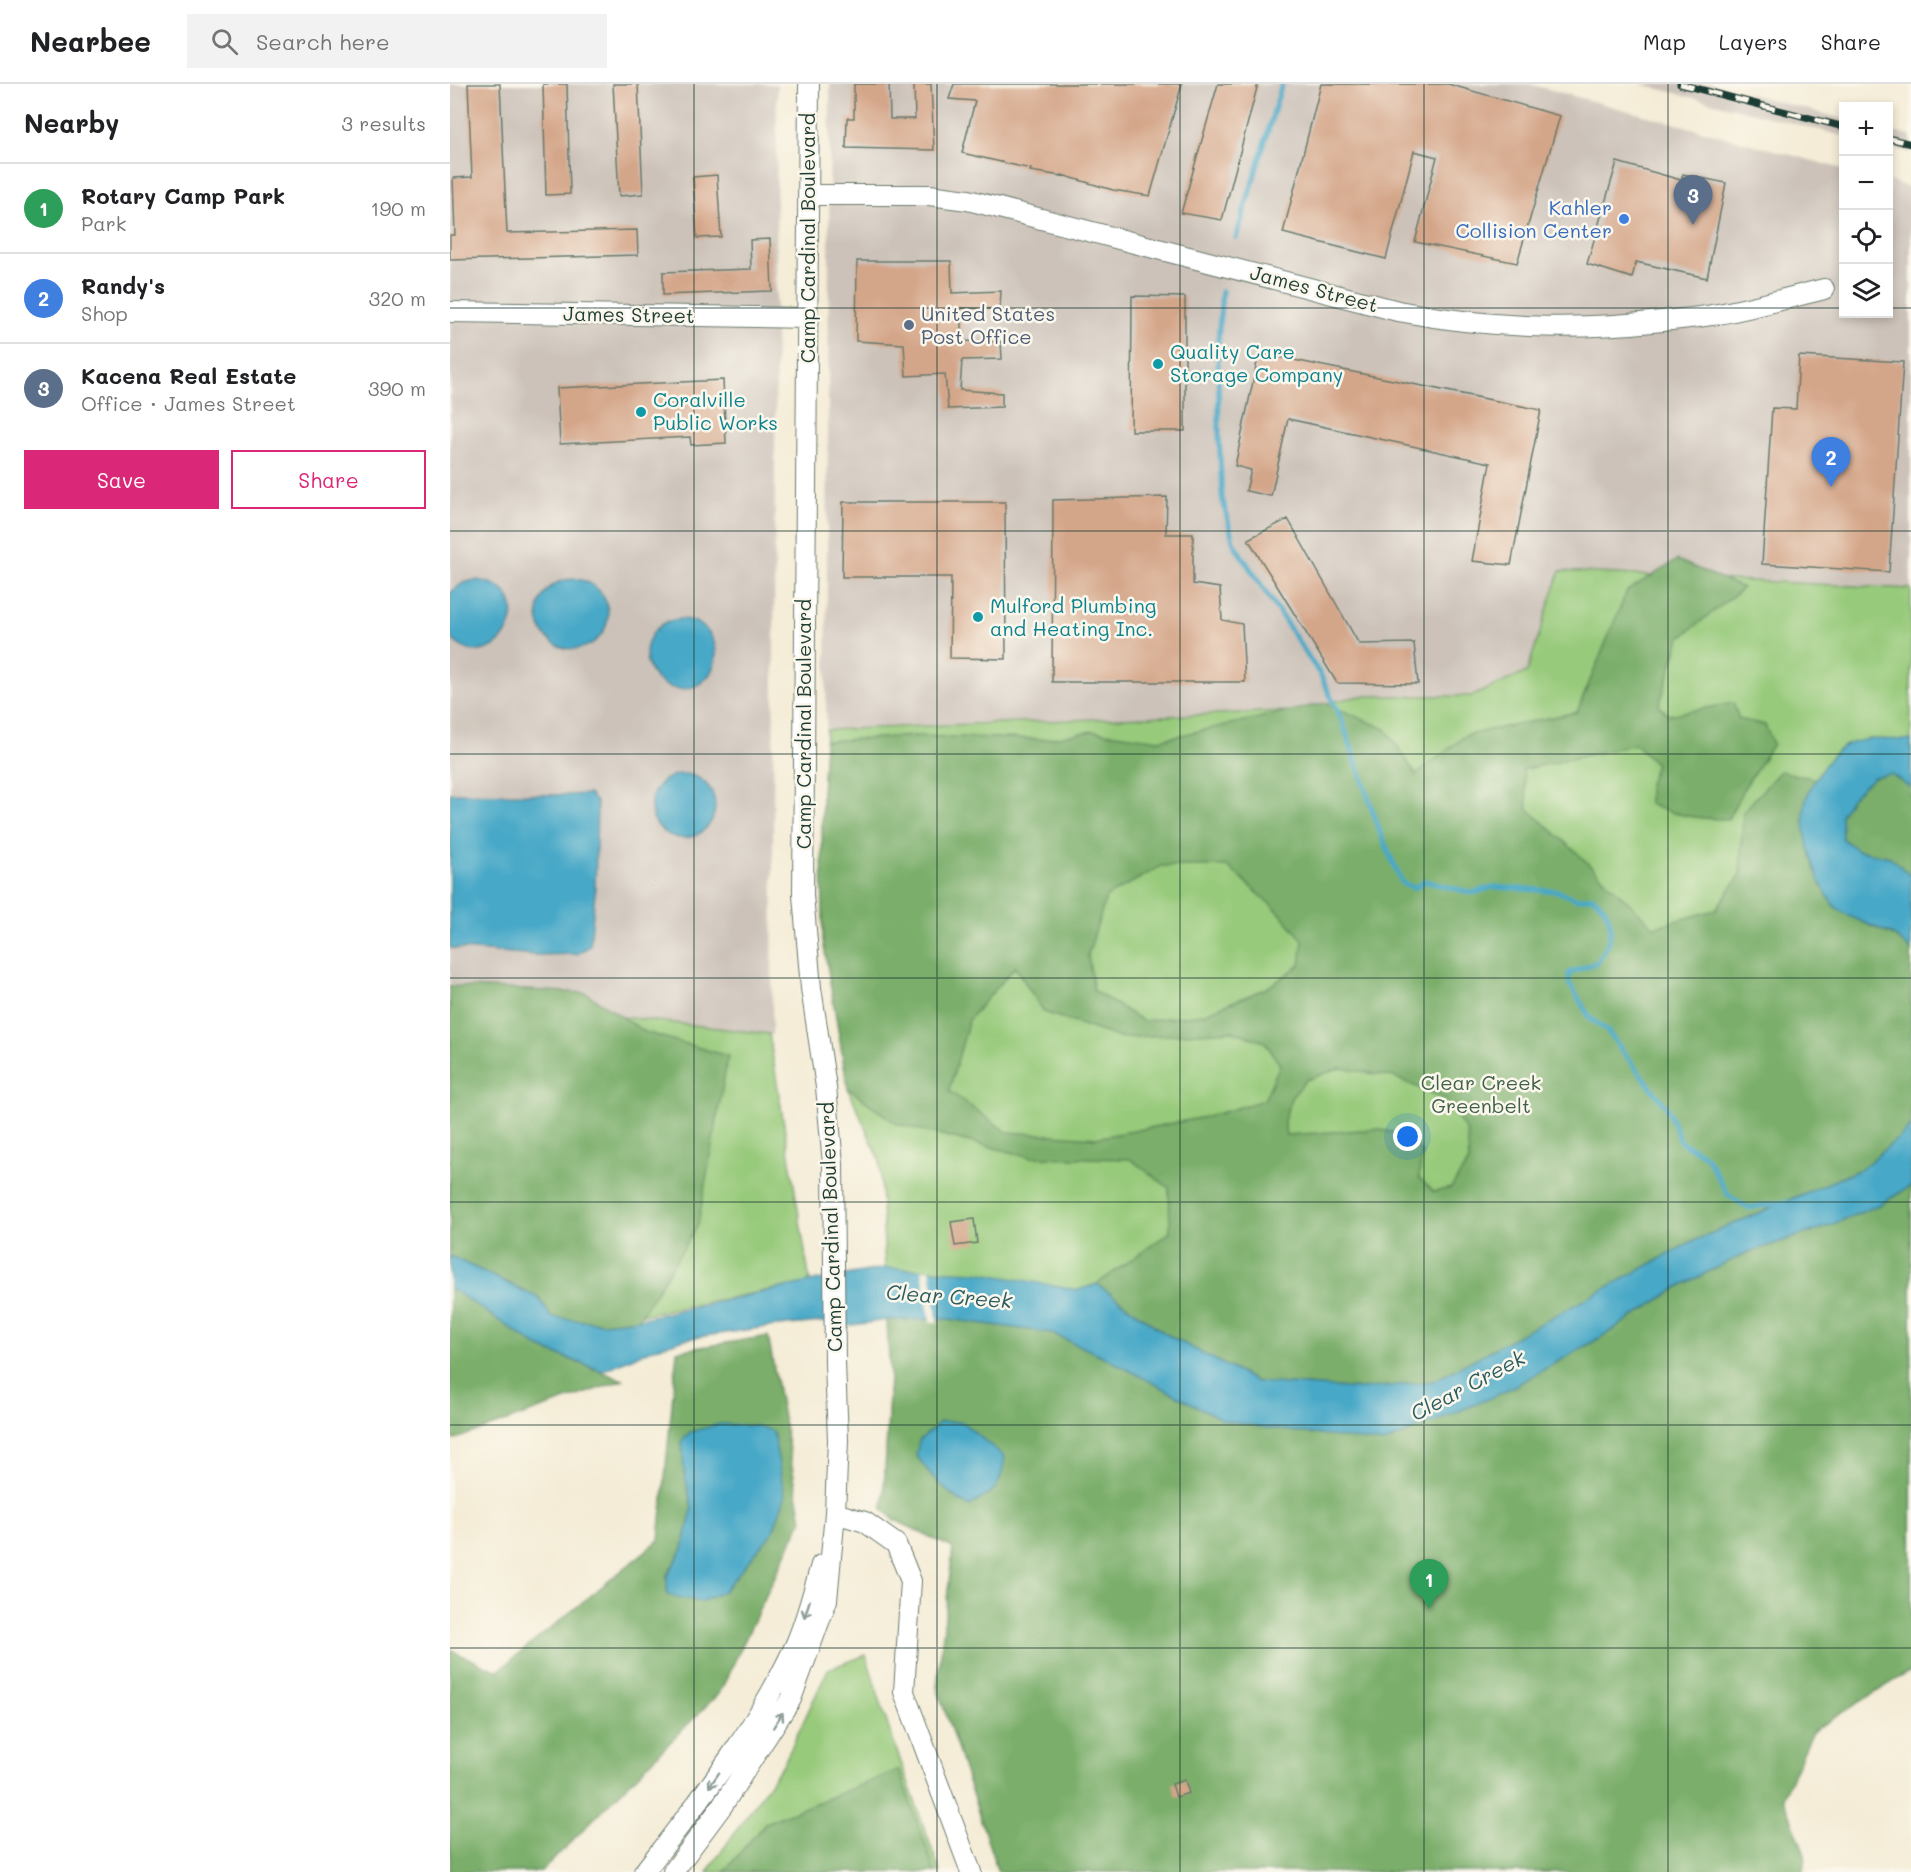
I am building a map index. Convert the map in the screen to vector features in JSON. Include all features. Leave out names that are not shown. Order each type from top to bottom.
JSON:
[{"type":"street","name":"Camp Cardinal Boulevard","points":[[809,84],[803,895],[811,988],[826,1087],[833,1164],[838,1440],[835,1513]]},
{"type":"street","name":"James Street","points":[[809,195],[929,195],[968,200],[1398,311],[1495,326],[1546,328],[1627,325],[1712,315],[1824,289]]},
{"type":"street","name":"James Street","points":[[450,312],[809,318]]},
{"type":"street","points":[[644,1872],[709,1787],[763,1708],[795,1646],[816,1584],[835,1513]]},
{"type":"street","points":[[673,1872],[722,1806],[791,1699],[827,1600],[835,1513]]},
{"type":"street","points":[[835,1513],[865,1522],[896,1544],[911,1581],[904,1692],[971,1872]]},
{"type":"shaded area","points":[[450,84],[777,84],[772,1035],[450,997]]},
{"type":"shaded area","points":[[830,84],[1529,84],[1839,168],[1839,318],[1893,318],[1893,182],[1911,188],[1911,589],[1561,571],[1552,700],[826,730]]},
{"type":"shaded area","points":[[1640,84],[1712,84],[1839,118],[1839,135]]},
{"type":"shaded area","points":[[1893,132],[1911,136],[1911,153],[1893,148]]},
{"type":"green space","points":[[1677,560],[1743,588],[1680,638],[1659,706],[1669,715],[1733,703],[1739,719],[1765,725],[1773,744],[1744,788],[1728,819],[1688,816],[1649,804],[1649,784],[1656,764],[1636,744],[1523,770],[1528,809],[1654,927],[1715,910],[1740,876],[1743,812],[1780,771],[1815,779],[1806,801],[1833,905],[1862,922],[1894,936],[1911,950],[1911,1125],[1861,1169],[1691,1242],[1434,1381],[1363,1389],[1257,1382],[1166,1334],[1097,1284],[1170,1232],[1169,1188],[1130,1159],[1031,1157],[897,1124],[848,1088],[823,940],[822,796],[825,741],[913,736],[1045,739],[1093,731],[1159,740],[1325,703],[1386,729],[1416,775],[1466,735],[1577,712],[1627,591]],"holes":[[[1161,866],[1227,866],[1278,911],[1303,940],[1300,965],[1267,988],[1203,1014],[1143,1021],[1094,991],[1088,955],[1106,897]],[[1015,967],[1044,1012],[1120,1038],[1232,1031],[1265,1042],[1280,1065],[1264,1100],[1210,1116],[1096,1138],[1007,1132],[949,1091],[969,1019]],[[1340,1068],[1394,1077],[1445,1099],[1467,1132],[1469,1161],[1451,1188],[1434,1192],[1419,1178],[1422,1154],[1411,1136],[1377,1129],[1286,1135],[1284,1121],[1291,1098],[1306,1080]]]},
{"type":"green space","name":"Clear Creek Greenbelt","points":[[1560,571],[1911,589],[1911,1671],[998,1872],[937,1687],[953,1548],[893,1519],[883,1509],[890,1377],[880,1161],[848,1088],[823,940],[822,796],[826,730],[1336,709],[1325,703],[1361,696],[1472,696],[1527,672]]},
{"type":"green space","points":[[1891,774],[1911,788],[1911,876],[1890,857],[1857,850],[1842,838],[1841,815],[1851,798],[1874,777]]},
{"type":"green space","points":[[450,986],[586,993],[645,1032],[728,1056],[698,1225],[639,1319],[603,1323],[551,1318],[539,1297],[450,1256]]},
{"type":"green space","points":[[450,997],[769,1034],[810,1282],[637,1316],[450,1258]]},
{"type":"green space","points":[[1911,1186],[1911,1673],[1907,1673],[1813,1731],[1783,1797],[1805,1854],[1803,1872],[998,1872],[937,1687],[953,1548],[893,1519],[883,1509],[890,1377],[887,1320],[949,1319],[1051,1333],[1266,1428],[1322,1433],[1504,1392],[1603,1336],[1682,1285],[1746,1253],[1826,1227],[1881,1204]]},
{"type":"green space","points":[[450,1290],[455,1291],[540,1348],[623,1380],[450,1441]]},
{"type":"green space","points":[[768,1336],[802,1520],[720,1692],[541,1872],[450,1872],[450,1650],[498,1671],[659,1540],[677,1351]],"holes":[[[684,1471],[724,1591],[667,1575],[683,1549],[692,1509]]]},
{"type":"green space","points":[[866,1655],[888,1726],[940,1872],[707,1872],[784,1763],[828,1669]]},
{"type":"green space","points":[[899,1770],[935,1872],[724,1872],[765,1823]]},
{"type":"water","points":[[573,579],[586,582],[598,589],[605,601],[608,614],[605,627],[598,639],[586,646],[573,649],[560,646],[548,639],[541,627],[538,614],[541,601],[548,589],[560,582]]},
{"type":"water","points":[[475,580],[498,587],[509,599],[512,614],[508,630],[498,643],[484,650],[467,649],[450,637],[450,593],[463,583]]},
{"type":"water","points":[[681,619],[694,622],[706,629],[713,641],[716,654],[713,667],[706,679],[694,686],[681,689],[668,686],[656,679],[649,667],[646,654],[649,641],[656,629],[668,622]]},
{"type":"water","points":[[1869,739],[1911,740],[1911,788],[1891,774],[1874,777],[1851,798],[1841,815],[1842,838],[1857,850],[1890,857],[1911,876],[1911,950],[1893,935],[1844,913],[1832,903],[1820,881],[1807,841],[1805,803],[1815,779],[1838,750],[1848,744]]},
{"type":"water","points":[[683,774],[701,780],[709,788],[715,806],[709,824],[701,832],[683,838],[665,832],[657,824],[651,806],[657,788],[665,780]]},
{"type":"water","points":[[450,793],[589,794],[597,803],[595,892],[590,946],[577,954],[536,955],[450,948]]},
{"type":"water","name":"Clear Creek","points":[[1911,1125],[1911,1186],[1881,1204],[1826,1227],[1746,1253],[1682,1285],[1603,1336],[1504,1392],[1384,1443],[1266,1428],[1223,1420],[1102,1356],[1051,1333],[949,1319],[887,1320],[847,1326],[823,1322],[767,1327],[685,1339],[650,1350],[602,1371],[540,1348],[455,1291],[450,1290],[450,1256],[539,1298],[551,1317],[603,1323],[639,1319],[823,1279],[885,1268],[976,1272],[1078,1290],[1097,1284],[1166,1334],[1257,1382],[1363,1389],[1434,1381],[1691,1242],[1861,1169]]},
{"type":"water","points":[[940,1422],[962,1422],[1005,1457],[996,1488],[969,1506],[940,1484],[916,1455],[919,1441]]},
{"type":"water","points":[[720,1424],[757,1426],[773,1431],[785,1497],[773,1532],[724,1591],[701,1602],[667,1595],[667,1576],[683,1549],[692,1509],[684,1471],[682,1441],[690,1432]]},
{"type":"pier","points":[[930,1269],[938,1322],[930,1322],[922,1270]]},
{"type":"building","points":[[468,84],[500,84],[507,233],[637,230],[638,255],[450,260],[450,235],[455,235],[453,178],[472,177]]},
{"type":"building","points":[[543,84],[567,84],[570,194],[546,195]]},
{"type":"building","points":[[613,84],[638,84],[643,194],[619,196]]},
{"type":"building","points":[[854,84],[889,84],[890,119],[915,119],[914,84],[931,84],[934,150],[846,148],[847,118],[854,118]]},
{"type":"building","points":[[954,84],[1182,84],[1150,196],[1113,190],[1062,175],[1030,171],[1031,169],[962,153],[975,101],[949,99]]},
{"type":"building","points":[[1218,84],[1258,84],[1222,220],[1181,213]]},
{"type":"building","points":[[1321,84],[1448,84],[1560,116],[1517,263],[1415,242],[1437,157],[1414,151],[1386,259],[1283,233]]},
{"type":"building","points":[[1617,162],[1681,180],[1683,174],[1726,183],[1707,278],[1636,262],[1632,278],[1587,264]]},
{"type":"building","points":[[717,175],[721,237],[697,238],[693,177]]},
{"type":"building","points":[[770,239],[772,291],[663,295],[663,272],[751,269],[750,240]]},
{"type":"building","name":"United States Post Office","points":[[857,261],[951,261],[952,293],[1001,291],[1000,309],[961,308],[961,341],[1001,342],[1002,359],[962,360],[960,390],[1002,393],[1002,407],[948,409],[945,374],[906,376],[904,344],[856,341]]},
{"type":"building","name":"Quality Care Storage Company","points":[[1132,296],[1185,297],[1185,431],[1131,431]]},
{"type":"building","points":[[1259,353],[1541,410],[1511,565],[1472,561],[1490,463],[1288,419],[1271,496],[1246,491],[1251,470],[1235,466]]},
{"type":"building","points":[[1799,356],[1903,362],[1889,572],[1762,564],[1772,408],[1796,409]]},
{"type":"building","name":"Coralville Public Works","points":[[723,380],[726,443],[691,445],[690,437],[560,444],[557,388]]},
{"type":"building","points":[[1167,497],[1166,534],[1193,534],[1193,584],[1220,588],[1222,620],[1242,624],[1245,682],[1052,682],[1053,500]]},
{"type":"building","name":"Mulford Plumbing and Heating Inc.","points":[[843,502],[1005,502],[1006,659],[950,658],[951,577],[842,577]]},
{"type":"building","points":[[1288,519],[1359,644],[1414,643],[1418,684],[1337,683],[1248,539]]},
{"type":"building","points":[[974,1219],[977,1243],[955,1246],[951,1222]]},
{"type":"building","points":[[1185,1780],[1189,1793],[1176,1797],[1172,1784]]},
{"type":"waterway","points":[[1236,238],[1282,84]]},
{"type":"waterway","points":[[1222,291],[1218,342],[1219,434],[1222,497],[1234,544],[1321,676],[1342,721],[1381,835],[1402,883],[1415,888],[1424,881],[1473,893],[1493,887],[1557,891],[1576,899],[1593,897],[1598,901],[1610,921],[1607,945],[1598,962],[1569,973],[1569,983],[1590,1018],[1607,1031],[1667,1108],[1681,1142],[1706,1156],[1728,1195],[1748,1208],[1786,1202]]},
{"type":"railway","points":[[1680,84],[1839,126]]},
{"type":"railway","points":[[1893,139],[1911,144]]},
{"type":"place","name":"Kahler Collision Center","points":[[1624,219]]},
{"type":"place","name":"Kacena Real Estate","points":[[1693,225]]},
{"type":"place","name":"United States Post Office","points":[[909,325]]},
{"type":"place","name":"Quality Care Storage Company","points":[[1158,364]]},
{"type":"place","name":"Coralville Public Works","points":[[641,412]]},
{"type":"place","name":"Randy's","points":[[1831,487]]},
{"type":"place","name":"Mulford Plumbing and Heating Inc.","points":[[978,617]]},
{"type":"place","name":"Rotary Camp Park","points":[[1429,1609]]}]
